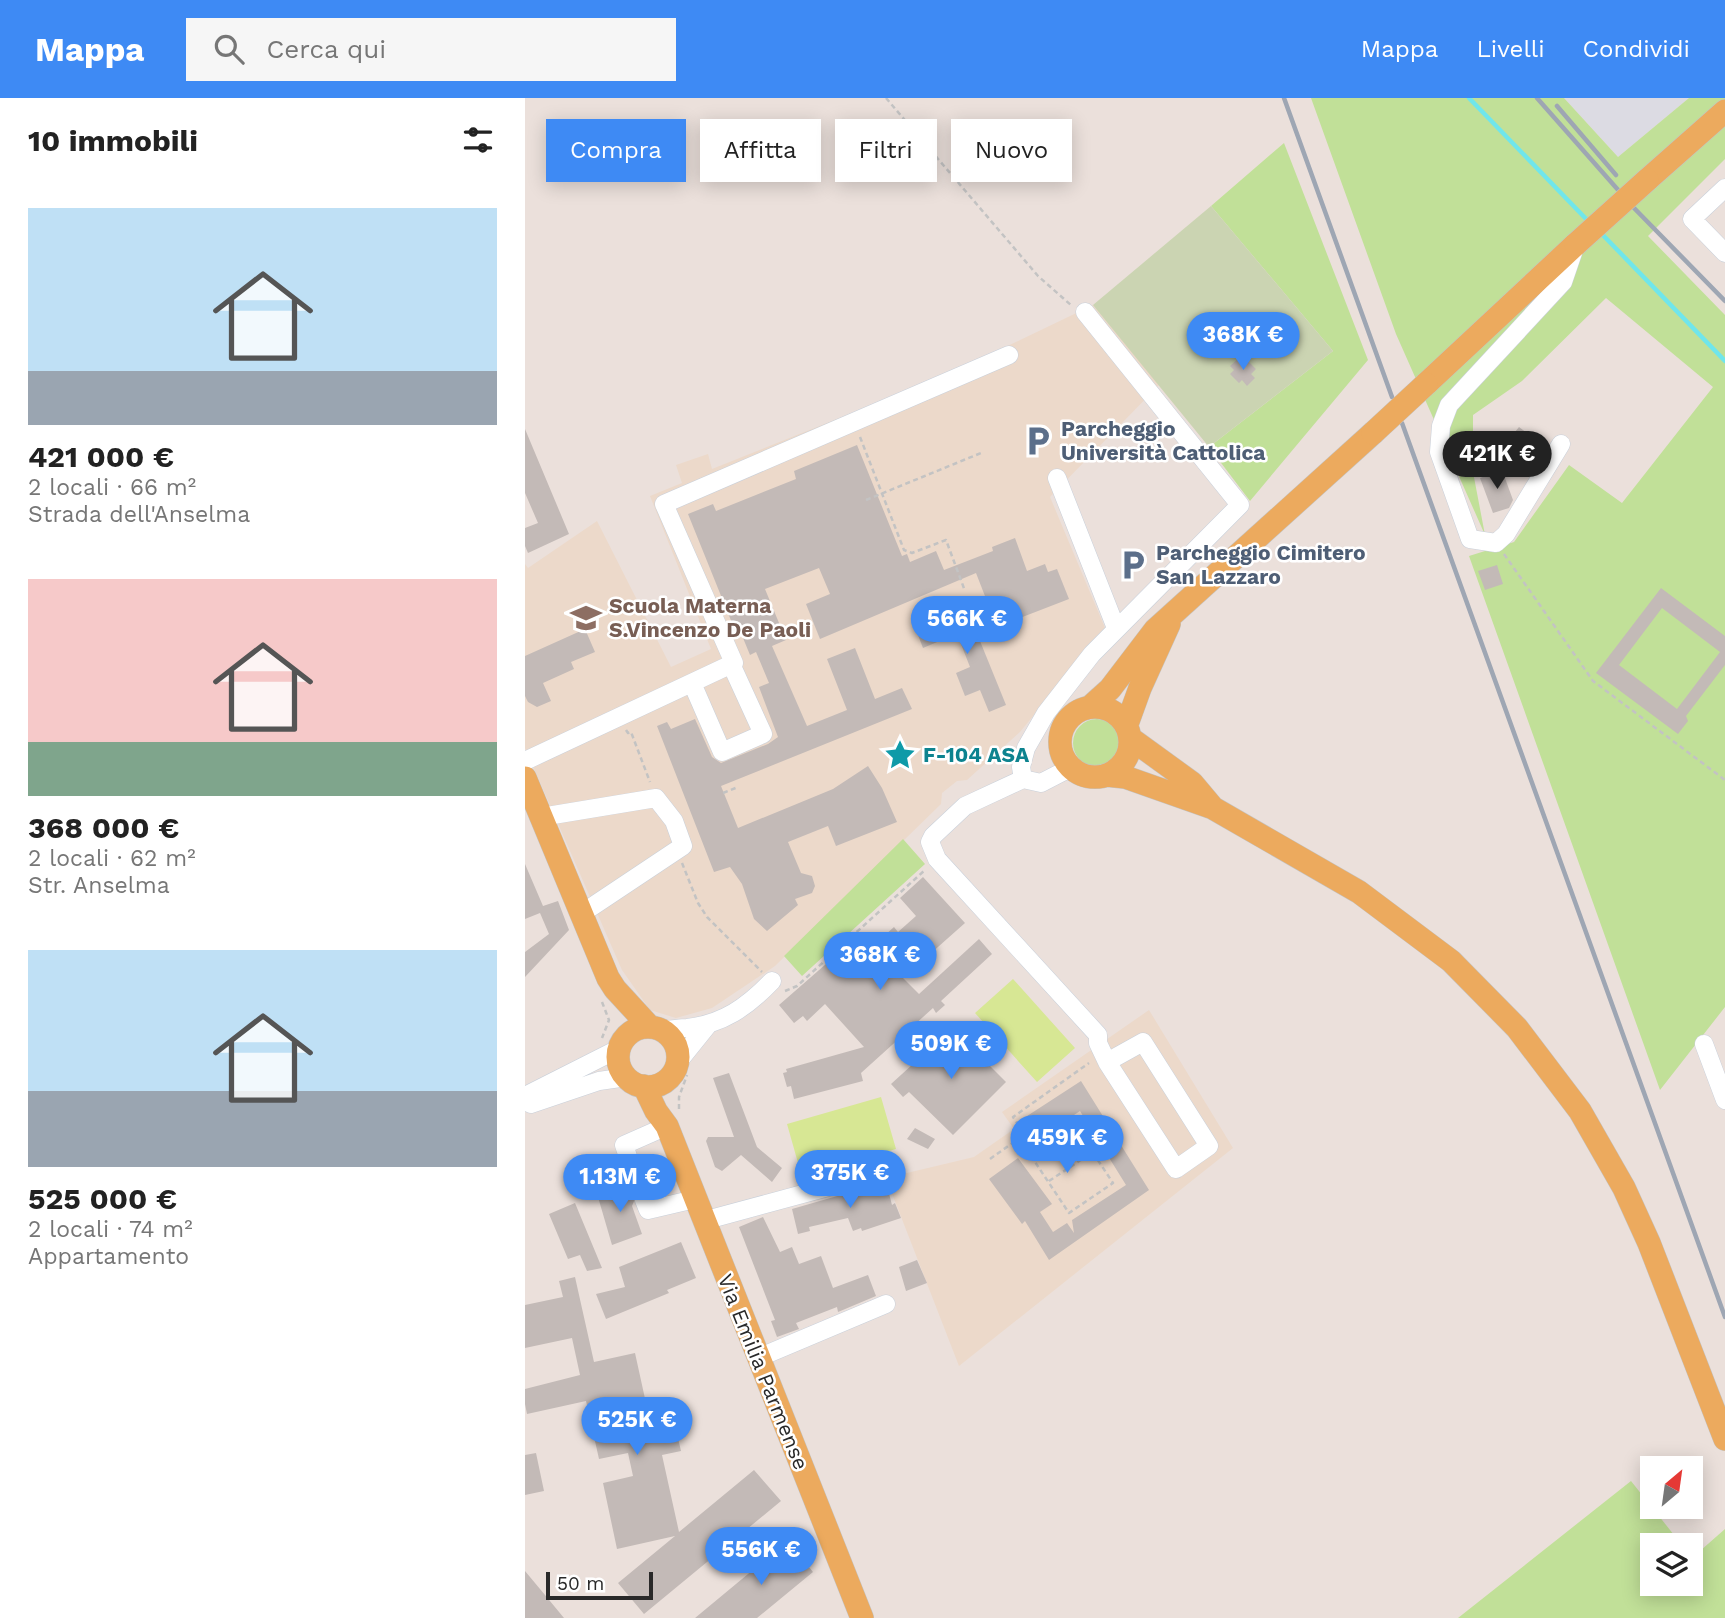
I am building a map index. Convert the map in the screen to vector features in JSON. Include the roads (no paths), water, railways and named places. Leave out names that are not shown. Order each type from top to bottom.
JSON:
[{"type":"main road","points":[[1171,617],[1129,731],[1126,759],[1114,772],[1106,775],[1093,777],[1070,768],[1059,746],[1061,732],[1073,714],[1090,707],[1110,689],[1155,630],[1725,111]]},
{"type":"main road","points":[[1090,707],[1117,715],[1129,731],[1192,783],[1213,808]]},
{"type":"main road","points":[[1106,775],[1138,781],[1213,808],[1308,860],[1393,914],[1451,961],[1517,1028],[1580,1111],[1624,1188],[1668,1289],[1725,1439]]},
{"type":"main road","name":"Via Emilia Parmense","points":[[525,778],[615,989],[622,1044],[619,1064],[667,1126],[862,1618]]},
{"type":"main road","name":"Via Emilia Parmense","points":[[615,989],[655,1028],[672,1039],[676,1046],[671,1117],[667,1126]]},
{"type":"main road","points":[[622,1044],[635,1030],[655,1028]]},
{"type":"main road","points":[[635,1082],[659,1085],[674,1069]]},
{"type":"street","points":[[1725,188],[1692,219],[1725,253]]},
{"type":"street","points":[[1560,444],[1506,534],[1496,543],[1470,539],[1439,452],[1441,426],[1450,405],[1563,282],[1576,244]]},
{"type":"street","points":[[1023,779],[1023,758],[1046,713],[1092,654],[1240,505],[1085,312]]},
{"type":"street","points":[[692,683],[722,752],[763,734],[664,504],[1009,355]]},
{"type":"street","points":[[1057,478],[1116,628]]},
{"type":"street","points":[[525,761],[733,664]]},
{"type":"street","points":[[1070,768],[1041,783],[1023,779],[965,806],[930,842],[935,856],[1098,1035],[1098,1043],[1106,1057],[1177,1169],[1209,1146],[1143,1042],[1106,1057]]},
{"type":"street","points":[[541,817],[656,798],[674,821],[683,846],[581,914]]},
{"type":"street","points":[[655,1028],[707,1026],[731,1016],[751,1002],[772,981]]},
{"type":"street","points":[[674,1069],[707,1026]]},
{"type":"street","points":[[525,1096],[622,1044]]},
{"type":"street","points":[[1704,1044],[1725,1100]]},
{"type":"street","points":[[525,1101],[531,1104],[599,1081],[635,1082]]},
{"type":"street","points":[[636,1180],[624,1145],[667,1126]]},
{"type":"street","points":[[703,1221],[880,1173]]},
{"type":"street","points":[[644,1200],[648,1210],[695,1199]]},
{"type":"street","points":[[758,1358],[886,1304]]},
{"type":"waterway","points":[[1469,98],[1590,223]]},
{"type":"waterway","points":[[1599,231],[1725,361]]},
{"type":"railway","points":[[1284,98],[1392,397]]},
{"type":"railway","points":[[1537,98],[1634,208],[1725,301]]},
{"type":"railway","points":[[1557,106],[1616,175]]},
{"type":"railway","points":[[1402,423],[1725,1317]]},
{"type":"place","name":"Parcheggio Università Cattolica","points":[[1038,441]]},
{"type":"place","name":"Parcheggio Cimitero San Lazzaro","points":[[1133,565]]},
{"type":"place","name":"Scuola Materna S.Vincenzo De Paoli","points":[[586,618]]},
{"type":"place","name":"F-104 ASA","points":[[900,755]]}]
